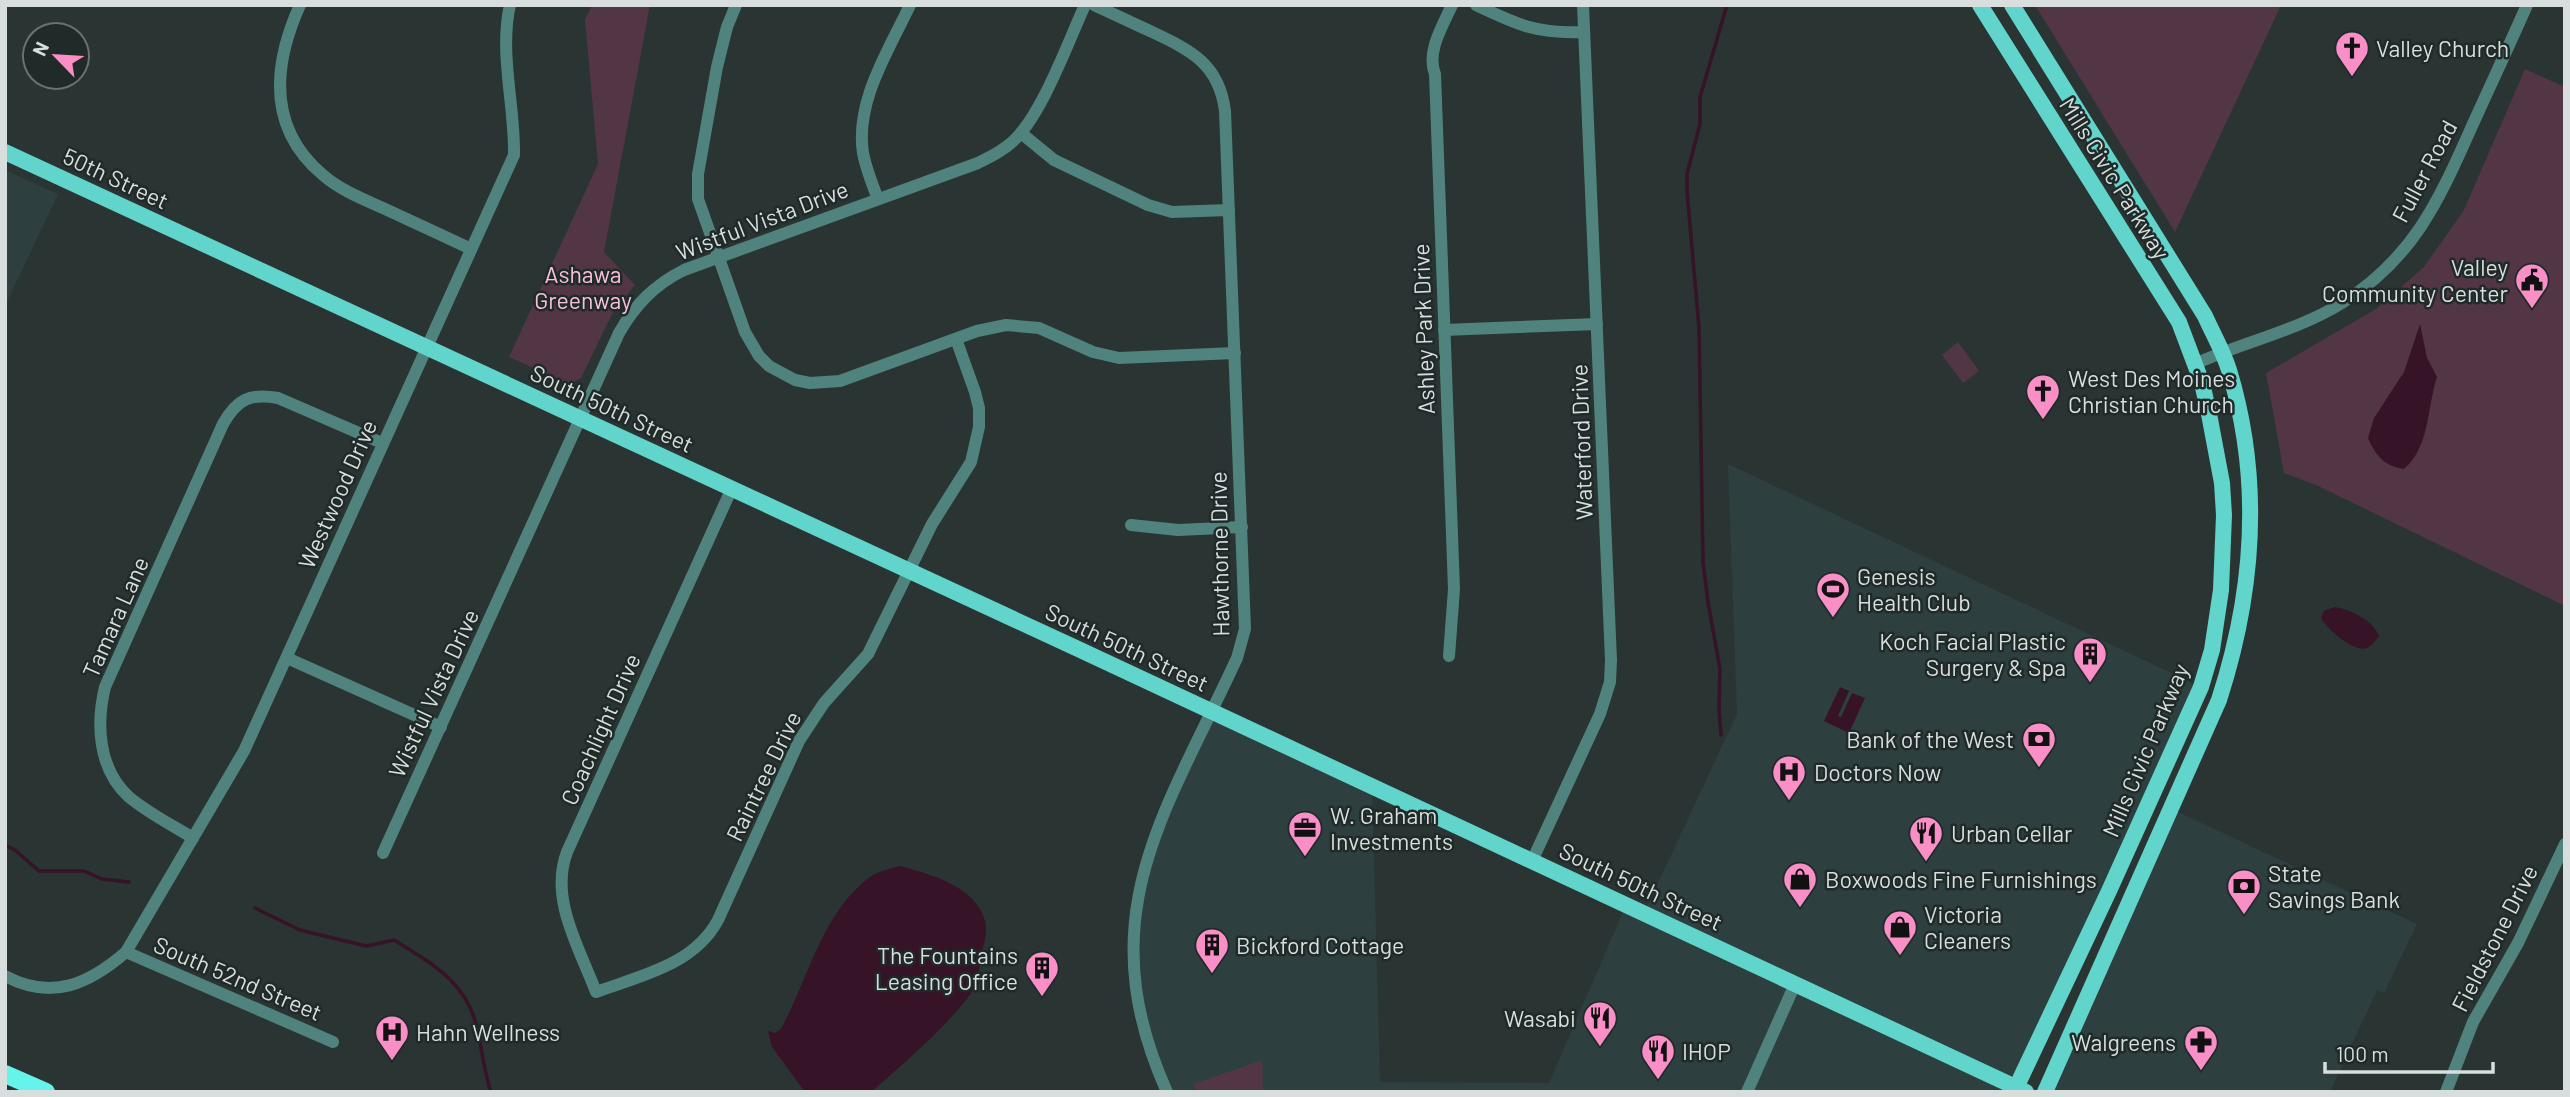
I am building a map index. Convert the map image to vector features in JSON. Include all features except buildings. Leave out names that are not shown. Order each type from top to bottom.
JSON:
[{"type":"highway","points":[[5,1074],[46,1092]]},
{"type":"main road","name":"Mills Civic Parkway","points":[[1980,5],[2179,322],[2195,363],[2209,414],[2222,483],[2224,515],[2221,590],[2212,650],[2201,687],[2019,1090]]},
{"type":"main road","name":"Mills Civic Parkway","points":[[2012,5],[2197,304],[2221,352],[2238,403],[2249,480],[2249,556],[2238,635],[2219,700],[2045,1092]]},
{"type":"main road","name":"50th Street","points":[[5,152],[207,246]]},
{"type":"main road","name":"South 50th Street","points":[[207,246],[1212,711],[2019,1090]]},
{"type":"street","points":[[300,5],[287,34],[280,68],[279,99],[289,131],[304,155],[323,176],[349,193],[471,248]]},
{"type":"street","name":"Westwood Drive","points":[[5,976],[29,986],[60,987],[78,984],[106,969],[126,952],[244,751],[513,155],[514,132],[507,50],[510,5]]},
{"type":"street","points":[[736,5],[719,53],[697,185],[701,214],[750,344],[769,366],[795,380],[810,383],[839,381],[988,328],[1023,325],[1046,331],[1106,356],[1119,358],[1235,353]]},
{"type":"street","points":[[878,199],[863,154],[863,119],[872,87],[910,5]]},
{"type":"street","name":"Wistful Vista Drive","points":[[383,853],[618,334],[639,302],[667,279],[717,258],[978,163],[998,153],[1021,133],[1037,109],[1085,5]]},
{"type":"street","name":"Hawthorne Drive","points":[[1094,5],[1190,51],[1211,71],[1223,100],[1245,629],[1237,658],[1149,850],[1135,905],[1132,933],[1134,983],[1140,1018],[1167,1092]]},
{"type":"street","name":"Ashley Park Drive","points":[[1449,656],[1454,589],[1433,60],[1440,33],[1452,5]]},
{"type":"street","points":[[1476,5],[1531,29],[1584,32]]},
{"type":"street","name":"Waterford Drive","points":[[1532,861],[1600,714],[1610,682],[1583,5]]},
{"type":"street","name":"Fuller Road","points":[[2195,363],[2289,329],[2340,304],[2368,285],[2398,257],[2433,209],[2527,5]]},
{"type":"street","points":[[1021,133],[1054,160],[1148,205],[1172,212],[1229,210]]},
{"type":"street","points":[[1444,330],[1597,324]]},
{"type":"street","name":"Raintree Drive","points":[[596,992],[684,958],[707,938],[718,920],[799,741],[824,703],[855,671],[867,654],[932,524],[962,478],[977,445],[979,408],[974,386],[956,339]]},
{"type":"street","name":"Tamara Lane","points":[[193,838],[128,796],[111,772],[100,741],[100,708],[105,687],[223,424],[231,410],[244,399],[261,395],[278,398],[382,443]]},
{"type":"street","name":"Coachlight Drive","points":[[596,992],[562,898],[562,871],[573,840],[732,488]]},
{"type":"street","points":[[1131,524],[1178,530],[1242,527]]},
{"type":"street","points":[[287,658],[441,727]]},
{"type":"street","name":"Fieldstone Drive","points":[[2446,1092],[2473,1022],[2518,943],[2565,844]]},
{"type":"street","name":"South 52nd Street","points":[[126,952],[333,1042]]},
{"type":"street","points":[[1747,1092],[1795,984]]},
{"type":"shaded area","points":[[5,170],[58,194],[5,306]]},
{"type":"shaded area","points":[[2420,324],[2427,358],[2437,377],[2419,450],[2404,469],[2382,459],[2368,438],[2374,418],[2404,372]]},
{"type":"shaded area","points":[[1728,464],[2201,687],[2014,1092],[1167,1092],[1134,983],[1141,877],[1212,711],[1372,786],[1380,1082],[1549,1083],[1626,905],[1644,913],[1737,714]]},
{"type":"shaded area","points":[[2335,607],[2354,613],[2367,621],[2379,636],[2367,648],[2361,649],[2341,639],[2321,618],[2324,611]]},
{"type":"shaded area","points":[[1840,687],[1849,691],[1838,716],[1841,717],[1852,693],[1865,698],[1849,733],[1824,721]]},
{"type":"shaded area","points":[[2172,809],[2417,924],[2384,993],[2377,990],[2330,1092],[2045,1092]]},
{"type":"shaded area","points":[[900,866],[949,883],[970,897],[978,907],[986,932],[977,982],[971,994],[947,1022],[870,1092],[805,1092],[772,1047],[768,1031],[775,1033],[781,1029],[818,948],[840,909],[870,877]]},
{"type":"green space","name":"Ashawa Greenway","points":[[592,5],[650,5],[604,252],[635,285],[613,312],[581,378],[569,384],[509,357],[598,164],[585,20]]},
{"type":"green space","points":[[2035,5],[2281,5],[2175,232]]},
{"type":"green space","points":[[2525,69],[2565,87],[2565,606],[2316,485],[2284,473],[2266,373],[2376,309],[2424,267],[2464,210]]},
{"type":"green space","points":[[1958,342],[1979,371],[1963,383],[1942,355]]},
{"type":"green space","points":[[1262,1060],[1263,1092],[1196,1092],[1194,1084]]},
{"type":"waterway","points":[[1721,735],[1720,669],[1703,562],[1699,328],[1687,174],[1700,124],[1700,97],[1727,5]]},
{"type":"waterway","points":[[5,845],[15,850],[39,871],[84,871],[102,879],[129,882]]},
{"type":"waterway","points":[[255,908],[300,930],[362,945],[394,940],[446,975],[465,998],[472,1012],[491,1092]]},
{"type":"place","name":"Valley Church","points":[[2352,78]]},
{"type":"place","name":"Valley Community Center","points":[[2532,310]]},
{"type":"place","name":"West Des Moines Christian Church","points":[[2043,421]]},
{"type":"place","name":"Genesis Health Club","points":[[1833,619]]},
{"type":"place","name":"Koch Facial Plastic Surgery & Spa","points":[[2090,684]]},
{"type":"place","name":"Bank of the West","points":[[2039,769]]},
{"type":"place","name":"Doctors Now","points":[[1789,802]]},
{"type":"place","name":"W. Graham Investments","points":[[1305,858]]},
{"type":"place","name":"Urban Cellar","points":[[1926,863]]},
{"type":"place","name":"Boxwoods Fine Furnishings","points":[[1800,909]]},
{"type":"place","name":"State Savings Bank","points":[[2244,916]]},
{"type":"place","name":"Victoria Cleaners","points":[[1900,957]]},
{"type":"place","name":"Bickford Cottage","points":[[1212,975]]},
{"type":"place","name":"The Fountains Leasing Office","points":[[1042,998]]},
{"type":"place","name":"Wasabi","points":[[1600,1048]]},
{"type":"place","name":"Hahn Wellness","points":[[392,1062]]},
{"type":"place","name":"Walgreens","points":[[2201,1072]]},
{"type":"place","name":"IHOP","points":[[1658,1081]]}]
